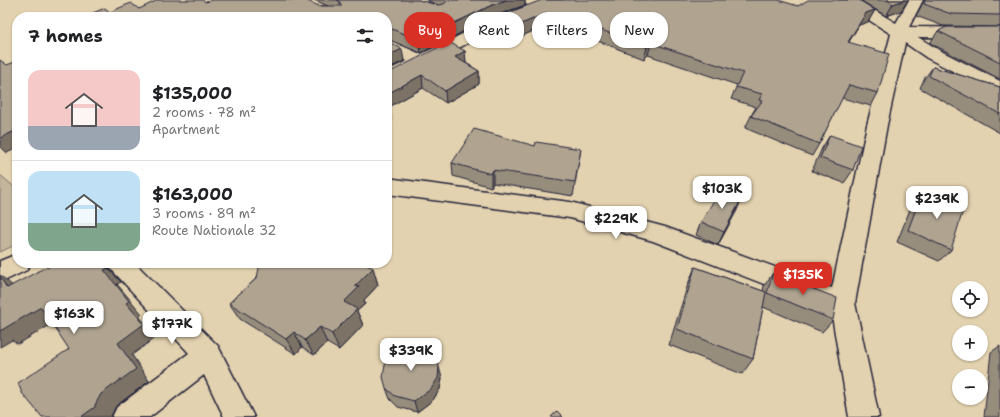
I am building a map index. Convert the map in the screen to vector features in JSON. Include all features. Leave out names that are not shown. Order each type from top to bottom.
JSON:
[{"type":"street","points":[[847,0],[933,54],[1000,88]]},
{"type":"street","points":[[864,417],[842,303],[877,125],[899,32],[916,0]]},
{"type":"street","points":[[392,76],[542,1]]},
{"type":"street","points":[[899,32],[1000,33]]},
{"type":"street","points":[[392,46],[421,61]]},
{"type":"street","points":[[392,187],[577,212],[657,233],[842,303]]},
{"type":"street","points":[[0,273],[12,267]]},
{"type":"street","points":[[125,268],[208,355],[239,417]]},
{"type":"street","points":[[127,417],[208,355]]},
{"type":"shaded area","points":[[0,175],[12,185],[12,246],[0,252]]},
{"type":"building","points":[[158,0],[202,0],[206,2],[212,0],[305,0],[319,6],[342,6],[337,0],[419,0],[438,5],[444,4],[448,0],[506,0],[477,12],[464,12],[464,18],[456,22],[456,12],[404,12],[404,34],[392,29],[392,12],[110,12],[131,3],[139,9]]},
{"type":"building","points":[[542,0],[778,0],[798,6],[808,0],[859,0],[875,10],[866,13],[848,42],[889,54],[878,93],[849,85],[819,144],[751,116],[762,101],[759,100],[762,94],[736,87],[743,73],[666,48],[668,48],[668,12],[610,12],[610,33],[602,30],[602,12],[532,12],[532,19],[524,23],[524,12],[510,12]]},
{"type":"building","points":[[887,0],[905,0],[893,4]]},
{"type":"building","points":[[926,0],[1000,0],[1000,15],[951,14],[924,4]]},
{"type":"building","points":[[105,8],[110,12],[95,12]]},
{"type":"building","points":[[947,27],[1000,27],[1000,62],[938,31]]},
{"type":"building","points":[[392,44],[402,49],[392,54]]},
{"type":"building","points":[[456,46],[465,51],[455,57],[479,71],[445,91],[422,75],[392,91],[392,71],[437,48],[456,48]]},
{"type":"building","points":[[0,60],[7,65],[12,63],[12,132],[0,138]]},
{"type":"building","points":[[933,67],[1000,87],[1000,114],[929,76]]},
{"type":"building","points":[[474,129],[535,146],[536,142],[581,149],[575,182],[493,170],[491,174],[452,163]]},
{"type":"building","points":[[830,135],[861,146],[853,170],[820,158]]},
{"type":"building","points":[[722,187],[743,196],[724,232],[701,222]]},
{"type":"building","points":[[923,190],[964,207],[951,250],[908,230]]},
{"type":"building","points":[[695,267],[766,292],[753,359],[677,329]]},
{"type":"building","points":[[44,268],[108,268],[104,270],[129,301],[126,303],[144,324],[118,343],[136,369],[101,394],[95,407],[81,417],[42,417],[22,393],[18,383],[69,349],[41,307],[0,331],[0,277],[7,288]]},
{"type":"building","points":[[259,268],[373,268],[355,286],[359,287],[344,302],[357,309],[332,334],[320,327],[305,340],[294,332],[286,339],[229,303],[257,278]]},
{"type":"building","points":[[773,273],[837,298],[833,320],[767,293]]},
{"type":"building","points":[[415,345],[427,348],[435,356],[439,367],[438,378],[431,389],[414,401],[395,396],[386,388],[383,377],[385,365],[392,354],[403,348]]},
{"type":"building","points":[[557,411],[563,417],[551,417]]}]
